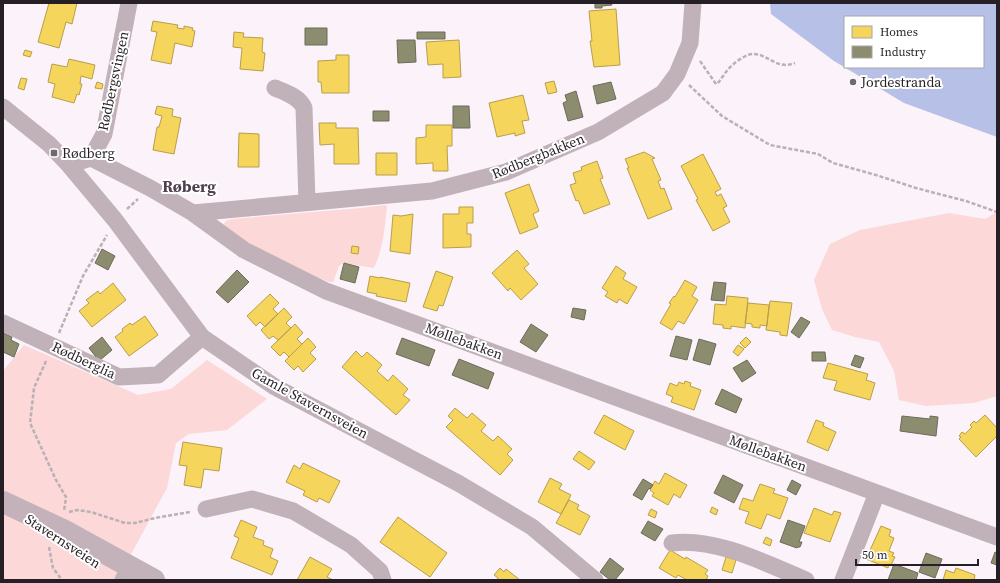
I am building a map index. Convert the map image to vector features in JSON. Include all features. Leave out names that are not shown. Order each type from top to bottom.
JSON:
[{"type":"main road","name":"Stavernsveien","points":[[3,502],[63,530],[125,576],[154,580]]},
{"type":"street","name":"Rødbergsvingen","points":[[91,158],[104,134],[129,3]]},
{"type":"street","name":"Rødbergbakken","points":[[194,214],[307,202],[432,192],[506,172],[598,132],[663,93],[677,74],[690,43],[693,3]]},
{"type":"street","points":[[275,88],[293,96],[302,103],[304,108],[307,202]]},
{"type":"street","name":"Gamle Stavernsveien","points":[[3,106],[49,144],[70,165],[115,220],[202,337],[276,387],[458,483],[532,527],[595,580]]},
{"type":"street","points":[[70,165],[91,158]]},
{"type":"street","name":"Møllebakken","points":[[91,158],[150,188],[194,214],[244,250],[326,291],[997,537]]},
{"type":"street","name":"Rødberglia","points":[[3,323],[119,377],[158,375],[202,337]]},
{"type":"street","points":[[843,580],[877,493]]},
{"type":"street","points":[[206,508],[252,499],[293,511],[351,545],[380,571],[383,580]]},
{"type":"street","points":[[672,544],[682,542],[712,544],[806,580]]},
{"type":"path","points":[[690,43],[716,84],[742,57],[754,54],[767,57],[778,63],[786,65],[795,63]]},
{"type":"path","points":[[677,74],[722,116],[770,145],[818,154],[833,163],[916,188],[966,201],[997,212]]},
{"type":"path","points":[[64,512],[77,510],[91,512],[125,523],[135,523],[206,508]]},
{"type":"path","points":[[49,547],[53,568],[62,580]]},
{"type":"shaded area","points":[[387,206],[383,238],[380,253],[374,268],[343,263],[339,266],[333,282],[329,282],[304,272],[253,249],[222,227],[226,221],[232,219]]},
{"type":"shaded area","points":[[997,212],[997,396],[974,403],[926,406],[899,400],[894,371],[879,342],[832,330],[822,309],[814,280],[830,244],[860,230],[949,213],[985,219]]},
{"type":"shaded area","points":[[24,345],[138,395],[171,389],[207,360],[267,399],[227,430],[189,434],[176,443],[167,488],[117,580],[3,580],[3,371]]},
{"type":"water","points":[[770,3],[997,3],[997,137],[904,103],[846,68],[984,68],[984,16],[844,16],[844,67],[771,14]]},
{"type":"building: Homes","points":[[49,3],[77,3],[72,24],[66,22],[59,48],[38,42]]},
{"type":"building: Homes","points":[[616,9],[620,65],[594,67],[590,41],[592,41],[589,11]]},
{"type":"building: Homes","points":[[153,21],[178,25],[177,28],[184,29],[184,26],[193,28],[192,30],[195,31],[192,47],[175,43],[171,64],[151,60],[157,32],[151,31]]},
{"type":"building: Homes","points":[[234,32],[244,33],[243,37],[263,38],[262,52],[265,53],[263,71],[240,69],[242,48],[233,47]]},
{"type":"building: Homes","points":[[459,40],[461,77],[443,78],[443,64],[428,65],[426,42]]},
{"type":"building: Homes","points":[[25,50],[32,52],[30,57],[23,55]]},
{"type":"building: Homes","points":[[336,55],[349,55],[349,93],[322,93],[321,82],[318,82],[318,61],[336,60]]},
{"type":"building: Homes","points":[[69,59],[95,65],[92,79],[81,76],[80,84],[82,84],[79,95],[77,94],[74,103],[52,97],[55,84],[48,82],[52,64],[67,67]]},
{"type":"building: Homes","points":[[21,78],[27,79],[24,90],[18,88]]},
{"type":"building: Homes","points":[[554,81],[557,92],[548,94],[545,83]]},
{"type":"building: Homes","points":[[97,82],[103,84],[102,89],[95,88]]},
{"type":"building: Homes","points":[[523,95],[529,120],[522,121],[525,133],[515,136],[515,133],[497,137],[489,103]]},
{"type":"building: Homes","points":[[157,106],[173,109],[172,116],[181,118],[174,154],[153,150],[157,127],[159,127],[162,116],[155,114]]},
{"type":"building: Homes","points":[[319,123],[336,123],[336,128],[358,128],[359,164],[334,164],[334,144],[320,145]]},
{"type":"building: Homes","points":[[426,125],[452,125],[452,146],[447,146],[448,171],[433,171],[433,163],[416,164],[416,138],[426,137]]},
{"type":"building: Homes","points":[[239,133],[259,134],[259,167],[238,167]]},
{"type":"building: Homes","points":[[644,152],[655,158],[652,159],[661,180],[658,181],[661,189],[664,188],[672,209],[648,219],[627,168],[629,168],[625,159]]},
{"type":"building: Homes","points":[[376,153],[397,153],[397,175],[376,175]]},
{"type":"building: Homes","points":[[703,154],[721,189],[715,192],[717,196],[721,194],[727,206],[723,208],[730,222],[713,231],[696,200],[698,199],[681,166]]},
{"type":"building: Homes","points":[[597,161],[603,178],[600,179],[610,204],[584,214],[578,200],[576,201],[570,185],[576,183],[573,173],[582,170],[581,167]]},
{"type":"building: Homes","points":[[529,184],[539,211],[533,214],[538,227],[520,234],[505,193]]},
{"type":"building: Homes","points":[[459,207],[473,207],[473,223],[467,223],[467,234],[471,234],[471,247],[443,248],[443,214],[459,214]]},
{"type":"building: Homes","points":[[413,214],[410,254],[390,251],[393,215],[401,216]]},
{"type":"building: Homes","points":[[352,246],[359,247],[358,254],[351,253]]},
{"type":"building: Homes","points":[[517,250],[529,264],[524,268],[538,284],[521,300],[510,288],[508,291],[492,273]]},
{"type":"building: Homes","points":[[616,266],[626,273],[623,279],[637,287],[627,304],[619,299],[617,303],[605,296],[608,292],[602,288]]},
{"type":"building: Homes","points":[[436,271],[453,277],[443,306],[439,305],[437,311],[423,307]]},
{"type":"building: Homes","points":[[370,276],[410,283],[406,302],[376,296],[377,294],[367,292]]},
{"type":"building: Homes","points":[[685,280],[697,287],[692,296],[698,300],[684,324],[678,321],[672,330],[660,323],[671,304],[669,303],[674,296],[675,297]]},
{"type":"building: Homes","points":[[113,283],[126,300],[92,327],[79,311],[89,303],[86,300],[98,291],[100,294]]},
{"type":"building: Homes","points":[[270,294],[279,303],[273,309],[278,314],[265,327],[260,322],[256,326],[247,316]]},
{"type":"building: Homes","points":[[727,296],[748,298],[745,328],[731,326],[731,329],[723,328],[723,325],[713,324],[715,304],[726,305]]},
{"type":"building: Homes","points":[[770,301],[792,303],[787,336],[780,335],[780,332],[766,330]]},
{"type":"building: Homes","points":[[748,303],[769,305],[767,326],[760,325],[760,328],[752,327],[752,324],[745,323]]},
{"type":"building: Homes","points":[[284,308],[292,317],[286,323],[291,328],[278,340],[273,336],[269,339],[261,330]]},
{"type":"building: Homes","points":[[145,316],[158,335],[129,356],[115,337],[130,323],[132,325]]},
{"type":"building: Homes","points":[[295,324],[303,333],[297,339],[302,344],[289,357],[284,352],[280,356],[271,347]]},
{"type":"building: Homes","points":[[746,337],[751,342],[745,348],[740,343]]},
{"type":"building: Homes","points":[[308,338],[316,347],[310,353],[316,359],[303,372],[298,366],[294,370],[285,361]]},
{"type":"building: Homes","points":[[738,345],[744,349],[738,356],[733,352]]},
{"type":"building: Homes","points":[[356,351],[362,357],[367,352],[382,365],[377,371],[388,381],[393,375],[408,389],[403,395],[410,400],[396,415],[342,367]]},
{"type":"building: Homes","points":[[828,363],[868,374],[866,380],[875,383],[870,400],[834,390],[837,381],[823,378]]},
{"type":"building: Homes","points":[[685,381],[691,383],[690,386],[701,390],[694,410],[671,402],[673,397],[666,394],[670,383],[677,386],[679,382],[684,384]]},
{"type":"building: Homes","points":[[455,408],[467,418],[472,413],[486,425],[481,431],[493,441],[498,436],[512,449],[507,454],[513,460],[500,475],[446,427],[453,420],[448,416]]},
{"type":"building: Homes","points":[[604,415],[634,431],[625,450],[594,433]]},
{"type":"building: Homes","points":[[985,415],[997,428],[997,436],[976,457],[959,439],[961,437],[959,436],[962,432],[965,434],[972,427],[970,425],[974,421],[976,423]]},
{"type":"building: Homes","points":[[816,420],[824,423],[823,426],[836,432],[828,451],[807,442]]},
{"type":"building: Homes","points":[[183,442],[222,448],[219,471],[204,469],[201,488],[184,485],[187,466],[179,465]]},
{"type":"building: Homes","points":[[579,451],[595,462],[589,470],[573,459]]},
{"type":"building: Homes","points":[[303,463],[340,481],[329,503],[319,498],[317,502],[303,495],[305,491],[286,482],[294,465],[300,469]]},
{"type":"building: Homes","points":[[665,473],[687,485],[680,498],[674,494],[668,505],[652,496],[654,493],[650,490],[655,481],[659,484]]},
{"type":"building: Homes","points":[[550,478],[562,484],[559,489],[571,495],[561,514],[538,502]]},
{"type":"building: Homes","points":[[760,484],[775,489],[773,493],[788,498],[780,519],[767,514],[761,529],[745,523],[749,512],[739,509],[743,498],[753,501]]},
{"type":"building: Homes","points":[[569,500],[579,505],[577,509],[590,516],[580,535],[556,523]]},
{"type":"building: Homes","points":[[712,507],[718,510],[716,515],[710,512]]},
{"type":"building: Homes","points":[[814,508],[832,515],[834,511],[841,513],[830,542],[804,533]]},
{"type":"building: Homes","points":[[651,509],[657,512],[655,518],[648,515]]},
{"type":"building: Homes","points":[[398,517],[447,553],[430,577],[380,542]]},
{"type":"building: Homes","points":[[241,520],[257,527],[253,537],[264,541],[263,545],[273,549],[270,557],[278,561],[272,575],[231,558],[239,538],[234,536]]},
{"type":"building: Homes","points":[[881,526],[891,530],[889,536],[894,538],[889,551],[894,553],[892,556],[895,557],[891,565],[889,564],[888,568],[866,559]]},
{"type":"building: Homes","points":[[766,537],[772,540],[770,546],[763,543]]},
{"type":"building: Homes","points":[[670,550],[685,559],[686,557],[708,570],[705,574],[708,576],[706,580],[687,580],[678,575],[676,578],[659,568]]},
{"type":"building: Homes","points":[[310,557],[332,569],[327,577],[333,580],[297,580]]},
{"type":"building: Homes","points":[[726,557],[736,560],[732,573],[722,570]]},
{"type":"building: Homes","points":[[500,568],[504,572],[506,569],[520,580],[497,580],[498,578],[494,575]]},
{"type":"building: Homes","points":[[956,568],[975,575],[974,580],[943,580],[946,570],[954,573]]},
{"type":"building: Industry","points":[[595,3],[611,3],[612,5],[602,6],[602,8],[595,8]]},
{"type":"building: Industry","points":[[305,28],[327,28],[327,45],[305,45]]},
{"type":"building: Industry","points":[[417,32],[445,32],[445,39],[417,39]]},
{"type":"building: Industry","points":[[397,40],[415,40],[416,62],[398,63]]},
{"type":"building: Industry","points":[[611,82],[616,99],[597,104],[593,86]]},
{"type":"building: Industry","points":[[576,91],[583,117],[568,121],[563,103],[567,101],[565,95]]},
{"type":"building: Industry","points":[[453,106],[469,106],[470,128],[453,128]]},
{"type":"building: Industry","points":[[373,111],[389,111],[389,121],[373,121]]},
{"type":"building: Industry","points":[[102,249],[115,256],[108,270],[95,263]]},
{"type":"building: Industry","points":[[344,263],[359,267],[355,283],[340,279]]},
{"type":"building: Industry","points":[[237,270],[249,282],[228,303],[216,292]]},
{"type":"building: Industry","points":[[714,282],[726,283],[724,301],[711,300]]},
{"type":"building: Industry","points":[[573,308],[586,310],[584,320],[571,317]]},
{"type":"building: Industry","points":[[801,317],[810,322],[799,338],[791,332]]},
{"type":"building: Industry","points":[[531,324],[548,335],[536,352],[520,342]]},
{"type":"building: Industry","points":[[3,333],[12,337],[11,340],[19,344],[14,357],[3,352]]},
{"type":"building: Industry","points":[[676,336],[692,340],[687,360],[670,356]]},
{"type":"building: Industry","points":[[102,337],[112,350],[99,361],[89,348]]},
{"type":"building: Industry","points":[[402,338],[435,350],[429,366],[396,354]]},
{"type":"building: Industry","points":[[699,339],[716,344],[710,365],[693,360]]},
{"type":"building: Industry","points":[[812,352],[825,352],[826,361],[812,361]]},
{"type":"building: Industry","points":[[855,355],[864,358],[860,368],[851,365]]},
{"type":"building: Industry","points":[[459,359],[494,373],[488,389],[452,375]]},
{"type":"building: Industry","points":[[747,360],[756,373],[742,382],[733,368]]},
{"type":"building: Industry","points":[[722,389],[742,399],[736,413],[715,404]]},
{"type":"building: Industry","points":[[902,416],[930,419],[930,416],[938,417],[936,436],[900,431]]},
{"type":"building: Industry","points":[[723,475],[743,485],[734,503],[714,493]]},
{"type":"building: Industry","points":[[643,479],[653,485],[650,489],[649,488],[642,500],[633,495]]},
{"type":"building: Industry","points":[[792,480],[801,485],[796,495],[787,490]]},
{"type":"building: Industry","points":[[788,520],[805,526],[799,542],[802,542],[800,547],[797,548],[780,542]]},
{"type":"building: Industry","points":[[648,521],[663,529],[655,541],[641,533]]},
{"type":"building: Industry","points":[[995,552],[997,553],[997,565],[991,563]]},
{"type":"building: Industry","points":[[926,553],[942,559],[935,578],[919,572]]},
{"type":"building: Industry","points":[[610,558],[624,569],[615,580],[610,580],[600,572]]},
{"type":"building: Industry","points":[[894,564],[918,573],[916,580],[888,580]]},
{"type":"place","name":"Jordestranda","points":[[853,82]]},
{"type":"place","name":"Rødberg","points":[[54,153]]},
{"type":"district","name":"Røberg","points":[[189,186]]}]
